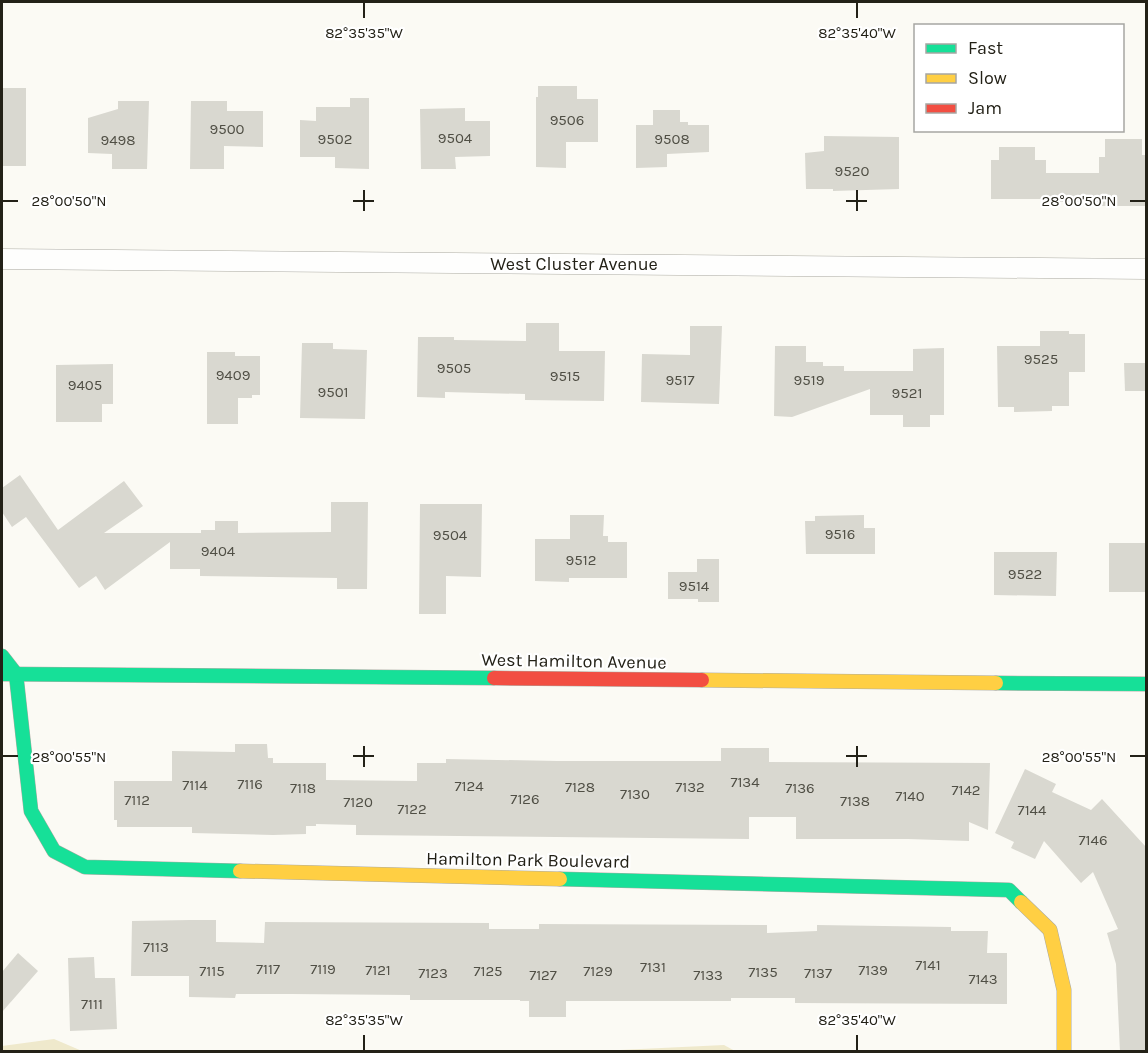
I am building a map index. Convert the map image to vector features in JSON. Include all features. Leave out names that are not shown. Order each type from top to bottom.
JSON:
[{"type":"street","name":"West Cluster Avenue","points":[[2,259],[1146,269]]},
{"type":"street","points":[[2,656],[16,674]]},
{"type":"street","name":"West Hamilton Avenue","points":[[2,674],[1146,684]]},
{"type":"street","name":"Hamilton Park Boulevard","points":[[16,674],[31,810],[54,850],[85,867],[1009,890],[1050,930],[1064,990],[1064,1052]]},
{"type":"shaded area","points":[[54,1039],[82,1051],[2,1051],[2,1046]]},
{"type":"shaded area","points":[[724,1045],[735,1051],[599,1051]]},
{"type":"building","points":[[538,86],[577,86],[577,99],[598,99],[598,142],[566,142],[566,168],[536,167]]},
{"type":"building","points":[[2,88],[26,88],[26,166],[2,166]]},
{"type":"building","points":[[350,98],[369,98],[369,169],[335,168],[335,157],[300,157],[300,120],[316,121],[316,107],[350,107]]},
{"type":"building","points":[[118,101],[149,101],[147,169],[112,169],[112,154],[88,153],[88,118],[118,109]]},
{"type":"building","points":[[191,101],[227,101],[227,111],[263,111],[263,147],[224,146],[224,169],[190,169]]},
{"type":"building","points":[[465,108],[465,121],[490,121],[490,156],[455,157],[456,169],[421,169],[420,109]]},
{"type":"building","points":[[653,110],[680,110],[680,122],[688,122],[688,125],[709,125],[709,152],[667,154],[667,167],[636,168],[636,125],[653,125]]},
{"type":"building","points":[[824,136],[899,137],[899,189],[833,191],[833,189],[806,189],[805,153],[824,151]]},
{"type":"building","points":[[1105,139],[1142,139],[1142,155],[1146,155],[1146,206],[1099,206],[1099,202],[1046,202],[1046,199],[991,199],[991,160],[999,160],[999,147],[1035,147],[1035,160],[1046,160],[1046,173],[1099,173],[1099,157],[1105,157]]},
{"type":"building","points":[[526,323],[559,323],[559,351],[605,351],[604,401],[525,400],[525,394],[445,392],[445,398],[417,397],[418,337],[526,341]]},
{"type":"building","points":[[690,326],[722,326],[719,404],[641,402],[642,354],[690,355]]},
{"type":"building","points":[[1040,331],[1069,331],[1069,334],[1085,334],[1085,372],[1069,372],[1069,406],[1052,406],[1052,411],[1014,412],[1014,407],[998,407],[997,346],[1040,346]]},
{"type":"building","points":[[302,343],[333,343],[333,349],[367,350],[365,419],[300,418]]},
{"type":"building","points":[[775,346],[806,346],[806,362],[823,362],[823,366],[844,366],[844,371],[913,371],[913,349],[944,348],[944,415],[930,415],[930,427],[903,427],[903,415],[870,415],[870,389],[792,417],[774,416]]},
{"type":"building","points":[[207,352],[235,352],[235,356],[260,356],[260,395],[252,395],[252,398],[238,398],[238,424],[207,424]]},
{"type":"building","points":[[1124,363],[1146,363],[1146,391],[1125,391]]},
{"type":"building","points":[[113,364],[113,404],[102,404],[102,422],[56,422],[56,365]]},
{"type":"building","points":[[20,475],[58,530],[124,481],[143,506],[104,533],[201,533],[201,530],[215,530],[215,521],[238,521],[238,533],[331,532],[331,502],[368,502],[367,589],[337,589],[337,578],[200,576],[200,569],[170,569],[170,542],[105,590],[96,576],[79,588],[26,517],[12,527],[2,512],[2,488]]},
{"type":"building","points":[[420,504],[482,504],[481,577],[446,576],[446,614],[419,614]]},
{"type":"building","points":[[570,515],[604,515],[603,536],[608,536],[608,542],[627,542],[627,578],[569,578],[569,582],[535,581],[535,539],[570,539]]},
{"type":"building","points":[[864,515],[864,528],[875,528],[875,554],[806,554],[805,521],[815,521],[815,516]]},
{"type":"building","points":[[1109,543],[1146,543],[1146,592],[1109,592]]},
{"type":"building","points":[[994,552],[1057,552],[1056,596],[994,595]]},
{"type":"building","points":[[697,559],[719,559],[719,602],[668,599],[668,572],[697,572]]},
{"type":"building","points":[[235,744],[267,744],[268,758],[273,758],[273,763],[326,763],[326,780],[417,781],[417,763],[446,763],[446,759],[721,761],[721,748],[769,748],[769,762],[990,763],[988,830],[969,822],[969,841],[796,839],[796,817],[749,817],[749,839],[356,835],[356,825],[316,824],[316,826],[306,826],[306,834],[273,835],[192,833],[192,827],[117,827],[117,820],[114,820],[114,781],[172,781],[172,751],[235,752]]},
{"type":"building","points":[[1025,769],[1056,784],[1052,792],[1091,810],[1102,799],[1146,847],[1146,1052],[1120,1052],[1116,964],[1107,933],[1118,929],[1093,872],[1081,883],[1044,841],[1035,859],[1011,848],[1014,842],[995,833]]},
{"type":"building","points":[[216,920],[216,942],[264,943],[265,922],[489,923],[489,929],[539,929],[539,924],[767,925],[767,933],[817,931],[817,925],[951,927],[951,931],[988,931],[987,953],[1007,953],[1007,1004],[795,1003],[795,998],[731,998],[731,1001],[566,1001],[566,1017],[529,1017],[529,1001],[520,1000],[410,1000],[410,995],[236,994],[235,998],[189,997],[189,976],[131,976],[132,921]]},
{"type":"building","points":[[18,953],[38,971],[2,1012],[2,972]]},
{"type":"building","points":[[94,957],[95,978],[115,978],[117,1029],[70,1031],[68,958]]},
{"type":"traffic: fast","points":[[2,656],[16,674],[31,811],[54,851],[85,867],[240,871]]},
{"type":"traffic: fast","points":[[2,674],[494,678]]},
{"type":"traffic: fast","points":[[996,683],[1146,684]]},
{"type":"traffic: fast","points":[[560,879],[1009,890],[1021,902]]},
{"type":"traffic: slow","points":[[702,680],[996,683]]},
{"type":"traffic: slow","points":[[240,871],[560,879]]},
{"type":"traffic: slow","points":[[1021,902],[1050,930],[1064,990],[1064,1052]]},
{"type":"traffic: jam","points":[[494,678],[702,680]]}]
